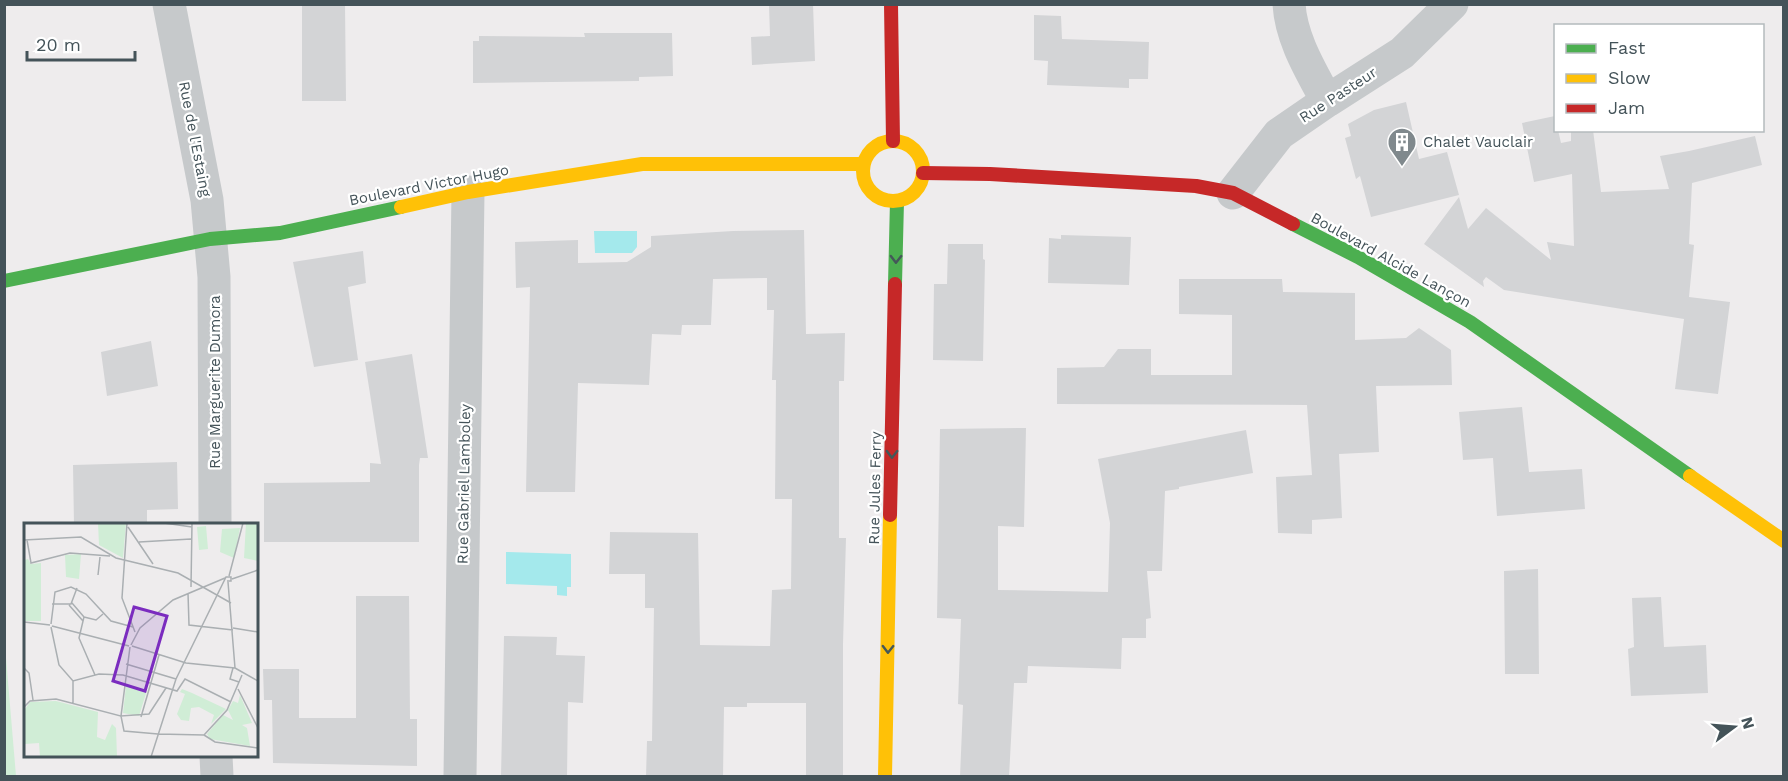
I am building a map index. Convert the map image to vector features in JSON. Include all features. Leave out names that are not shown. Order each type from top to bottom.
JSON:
[{"type":"street","name":"Rue de l'Estaing","points":[[169,4],[207,200],[210,239]]},
{"type":"street","points":[[891,4],[893,141]]},
{"type":"street","points":[[1289,4],[1290,16],[1302,53],[1327,100]]},
{"type":"street","name":"Rue Pasteur","points":[[1233,193],[1279,134],[1327,100],[1402,53],[1452,4]]},
{"type":"street","points":[[893,141],[902,142],[918,154],[923,173],[915,192],[907,198],[888,201],[878,198],[871,191],[863,174],[867,155],[874,147],[893,141]]},
{"type":"street","name":"Boulevard Victor Hugo","points":[[4,281],[210,239],[280,233],[468,192],[642,164],[864,164]]},
{"type":"street","name":"Boulevard Alcide Lançon","points":[[923,173],[990,174],[1185,185],[1233,193],[1358,257],[1470,322],[1784,541]]},
{"type":"street","name":"Rue Gabriel Lamboley","points":[[460,777],[468,192]]},
{"type":"street","name":"Rue Jules Ferry","points":[[885,777],[897,201]]},
{"type":"street","name":"Rue Marguerite Dumora","points":[[210,239],[214,277],[216,523]]},
{"type":"street","points":[[216,757],[217,777]]},
{"type":"green space","points":[[5,646],[16,776],[5,776]]},
{"type":"water","points":[[594,231],[637,231],[637,247],[632,253],[595,253]]},
{"type":"water","points":[[506,552],[571,554],[571,587],[567,587],[567,596],[557,595],[557,586],[506,584]]},
{"type":"building","points":[[302,4],[345,4],[346,101],[302,101]]},
{"type":"building","points":[[769,4],[813,4],[815,61],[752,65],[751,37],[770,36]]},
{"type":"building","points":[[1034,15],[1061,16],[1062,39],[1149,42],[1148,79],[1129,79],[1129,88],[1047,85],[1048,61],[1034,60]]},
{"type":"building","points":[[584,33],[672,33],[673,76],[639,77],[639,81],[473,83],[473,41],[479,41],[479,36],[585,37]]},
{"type":"building","name":"Chalet Vauclair","points":[[1406,102],[1419,159],[1447,152],[1459,195],[1371,217],[1360,176],[1356,179],[1345,138],[1351,136],[1348,124],[1374,110]]},
{"type":"building","points":[[1554,116],[1554,132],[1558,132],[1561,143],[1571,141],[1571,132],[1593,132],[1601,192],[1669,189],[1660,156],[1755,136],[1762,165],[1692,183],[1689,244],[1694,245],[1689,297],[1730,302],[1718,394],[1675,389],[1684,319],[1504,290],[1486,277],[1483,281],[1484,287],[1424,244],[1459,197],[1468,229],[1486,208],[1551,260],[1547,242],[1574,246],[1572,174],[1534,182],[1522,123]]},
{"type":"building","points":[[804,230],[806,334],[845,333],[844,381],[839,381],[839,538],[846,538],[843,777],[806,777],[806,703],[747,703],[747,707],[724,707],[723,777],[646,777],[647,741],[652,741],[654,608],[645,608],[645,574],[609,574],[610,532],[698,533],[700,645],[770,646],[772,590],[791,589],[792,499],[775,499],[776,380],[772,380],[774,310],[767,310],[767,278],[713,279],[711,325],[682,325],[681,335],[652,334],[649,385],[578,383],[575,492],[526,492],[530,287],[516,288],[515,242],[578,240],[578,263],[627,262],[651,247],[651,236]]},
{"type":"building","points":[[1061,235],[1131,237],[1129,285],[1048,283],[1049,238],[1061,239]]},
{"type":"building","points":[[948,244],[983,244],[983,259],[985,260],[983,361],[933,360],[934,284],[947,284]]},
{"type":"building","points":[[363,251],[366,283],[348,287],[358,360],[314,367],[293,262]]},
{"type":"building","points":[[1179,279],[1282,279],[1283,292],[1355,293],[1355,340],[1406,338],[1419,328],[1451,350],[1452,385],[1376,386],[1379,452],[1339,454],[1342,518],[1312,520],[1312,534],[1278,533],[1276,477],[1312,475],[1307,405],[1057,404],[1057,368],[1104,367],[1118,349],[1151,349],[1151,375],[1232,375],[1232,315],[1179,314]]},
{"type":"building","points":[[151,341],[158,386],[107,396],[101,352]]},
{"type":"building","points":[[412,354],[428,458],[420,458],[419,465],[419,542],[264,542],[264,483],[370,482],[370,463],[381,464],[365,362]]},
{"type":"building","points":[[1522,407],[1529,472],[1582,469],[1585,509],[1497,516],[1493,458],[1463,460],[1459,412]]},
{"type":"building","points":[[1026,428],[1024,527],[998,526],[998,590],[1108,592],[1110,523],[1098,459],[1246,430],[1253,473],[1165,491],[1162,571],[1147,571],[1151,618],[1146,619],[1146,638],[1122,638],[1121,669],[1028,666],[1027,683],[1014,683],[1009,777],[960,777],[963,705],[958,704],[961,619],[937,618],[940,429]]},
{"type":"building","points":[[177,462],[178,509],[147,510],[147,523],[74,523],[73,465]]},
{"type":"building","points":[[1538,569],[1539,674],[1505,674],[1504,571]]},
{"type":"building","points":[[356,596],[409,596],[410,719],[417,719],[417,766],[273,763],[272,700],[264,700],[263,669],[299,669],[299,718],[356,718]]},
{"type":"building","points":[[1661,597],[1664,647],[1706,645],[1708,693],[1631,696],[1628,649],[1634,647],[1632,598]]},
{"type":"building","points":[[504,636],[557,637],[556,655],[585,656],[583,703],[568,702],[567,777],[501,777]]},
{"type":"traffic: fast","points":[[895,284],[897,201]]},
{"type":"traffic: fast","points":[[4,281],[210,239],[280,233],[401,207]]},
{"type":"traffic: fast","points":[[1293,224],[1358,257],[1470,322],[1690,476]]},
{"type":"traffic: slow","points":[[893,141],[910,146],[918,154],[923,171],[918,188],[910,196],[893,201],[876,196],[868,188],[863,171],[868,154],[876,146],[893,141]]},
{"type":"traffic: slow","points":[[401,207],[468,192],[642,164],[864,164]]},
{"type":"traffic: slow","points":[[1690,476],[1784,541]]},
{"type":"traffic: slow","points":[[885,776],[890,515]]},
{"type":"traffic: jam","points":[[891,4],[893,141]]},
{"type":"traffic: jam","points":[[923,173],[990,174],[1196,186],[1233,193],[1293,224]]},
{"type":"traffic: jam","points":[[890,515],[895,284]]},
{"type":"place","name":"Chalet Vauclair","points":[[1402,168]]}]
